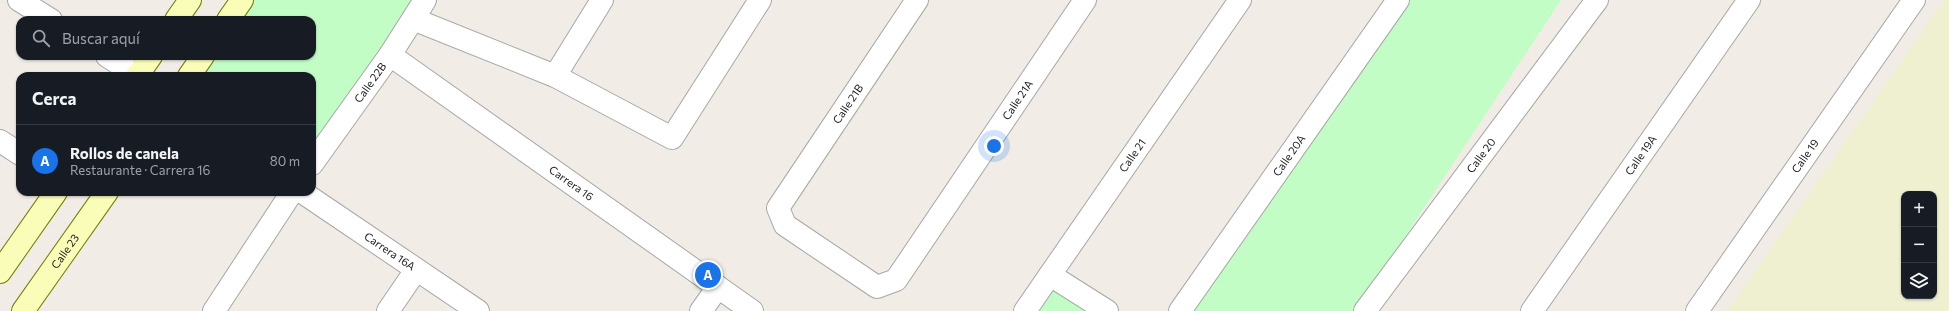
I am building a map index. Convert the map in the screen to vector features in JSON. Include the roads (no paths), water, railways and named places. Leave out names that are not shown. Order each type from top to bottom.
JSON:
[{"type":"street","points":[[19,0],[44,16]]},
{"type":"street","points":[[179,16],[190,0]]},
{"type":"street","points":[[231,16],[242,0]]},
{"type":"street","name":"Calle 22B","points":[[316,158],[390,56],[425,0]]},
{"type":"street","points":[[555,76],[602,0]]},
{"type":"street","points":[[413,19],[555,76],[672,138],[760,0]]},
{"type":"street","name":"Calle 21B","points":[[896,280],[876,287],[785,225],[778,208],[917,0]]},
{"type":"street","name":"Calle 21A","points":[[896,280],[1086,0]]},
{"type":"street","name":"Calle 21","points":[[1025,311],[1240,0]]},
{"type":"street","name":"Calle 20A","points":[[1180,311],[1398,0]]},
{"type":"street","name":"Calle 20","points":[[1365,311],[1597,0]]},
{"type":"street","name":"Calle 19A","points":[[1532,311],[1749,0]]},
{"type":"street","name":"Calle 19","points":[[1697,311],[1914,0]]},
{"type":"street","name":"Carrera 16","points":[[390,56],[752,311]]},
{"type":"street","points":[[113,60],[131,72]]},
{"type":"street","points":[[140,72],[148,60]]},
{"type":"street","points":[[192,72],[200,60]]},
{"type":"street","points":[[0,141],[16,151]]},
{"type":"street","points":[[0,272],[53,196]]},
{"type":"street","name":"Calle 23","points":[[23,311],[104,196]]},
{"type":"street","points":[[214,311],[289,196]]},
{"type":"street","name":"Carrera 16A","points":[[308,196],[478,311]]},
{"type":"street","points":[[388,311],[416,270]]},
{"type":"street","points":[[1050,275],[1107,311]]},
{"type":"street","points":[[701,311],[718,287]]},
{"type":"place","name":"Rollos de canela","points":[[708,275]]}]
